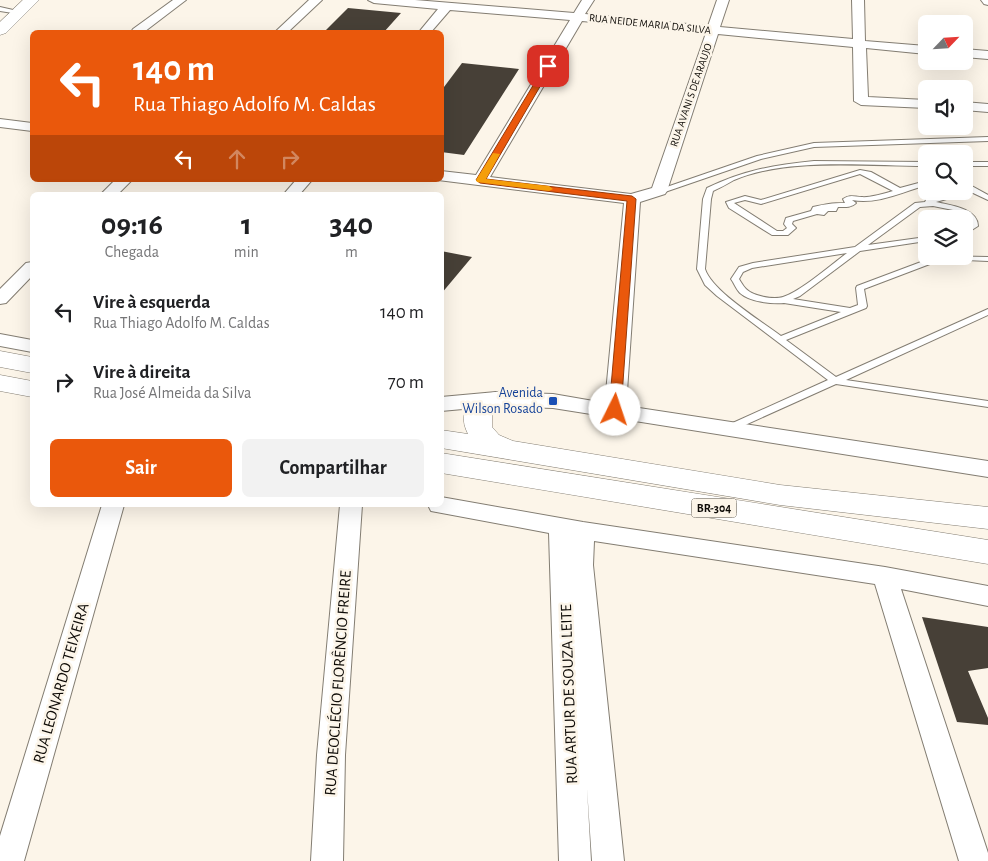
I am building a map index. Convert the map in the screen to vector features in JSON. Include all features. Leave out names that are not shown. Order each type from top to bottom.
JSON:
[{"type":"main road","points":[[2,26],[32,0]]},
{"type":"main road","points":[[0,359],[30,365]]},
{"type":"main road","points":[[0,383],[30,389]]},
{"type":"main road","points":[[500,398],[482,406],[478,412],[477,423],[481,433],[487,440],[506,450]]},
{"type":"main road","name":"BR-304","points":[[444,440],[780,494],[988,518]]},
{"type":"main road","name":"BR-304","points":[[444,463],[610,492],[988,552]]},
{"type":"street","points":[[140,30],[180,0]]},
{"type":"street","points":[[283,30],[316,0]]},
{"type":"street","name":"RUA NEIDE MARIA DA SILVA","points":[[374,0],[578,17],[918,49]]},
{"type":"street","points":[[480,180],[588,0]]},
{"type":"street","name":"RUA AVANI S DE ARAUJO","points":[[659,191],[722,0]]},
{"type":"street","points":[[858,0],[861,101],[918,104]]},
{"type":"street","points":[[427,30],[446,6]]},
{"type":"street","points":[[973,54],[988,55]]},
{"type":"street","points":[[973,107],[988,108]]},
{"type":"street","points":[[16,125],[30,114]]},
{"type":"street","points":[[0,123],[30,128]]},
{"type":"street","points":[[444,176],[632,199],[659,191]]},
{"type":"street","points":[[111,192],[122,182]]},
{"type":"street","points":[[294,192],[302,182]]},
{"type":"street","points":[[615,410],[632,199]]},
{"type":"street","points":[[0,298],[30,269]]},
{"type":"street","points":[[0,340],[30,346]]},
{"type":"street","points":[[444,404],[500,398],[554,401],[988,469]]},
{"type":"street","points":[[444,506],[572,529],[885,576],[988,596]]},
{"type":"street","name":"RUA LEONARDO TEIXEIRA","points":[[8,861],[112,507]]},
{"type":"street","name":"RUA DEOCLÉCIO FLORÊNCIO FREIRE","points":[[327,861],[331,755],[351,507]]},
{"type":"street","name":"RUA ARTUR DE SOUZA LEITE","points":[[572,529],[575,861]]},
{"type":"street","name":"RUA ARTUR DE SOUZA LEITE","points":[[572,529],[581,565],[608,861]]},
{"type":"street","points":[[885,576],[975,861]]},
{"type":"lane","points":[[0,8],[19,12]]},
{"type":"lane","points":[[659,191],[759,157],[814,145],[988,139]]},
{"type":"lane","points":[[901,164],[918,167]]},
{"type":"lane","points":[[918,164],[782,165],[731,179],[710,190],[707,199],[703,277],[720,294],[835,381],[988,404]]},
{"type":"lane","points":[[973,164],[988,164]]},
{"type":"lane","points":[[899,192],[868,174],[860,172],[761,202],[745,198],[730,202],[732,206],[775,233],[790,231],[792,228],[788,221],[815,212],[823,212],[824,209],[833,209],[835,205],[851,203],[847,199],[853,197],[862,200],[883,197],[899,192],[918,186]]},
{"type":"lane","points":[[973,190],[988,198]]},
{"type":"lane","points":[[784,300],[792,298],[918,206],[934,200]]},
{"type":"lane","points":[[918,206],[945,206],[958,210]]},
{"type":"lane","points":[[853,311],[750,296],[737,285],[735,279],[737,273],[743,268],[752,265],[918,241]]},
{"type":"lane","points":[[780,339],[863,306],[860,288],[942,257],[988,259]]},
{"type":"lane","points":[[730,428],[988,312]]},
{"type":"building","points":[[348,8],[401,13],[386,30],[326,30]]},
{"type":"building","points":[[462,63],[519,69],[464,155],[444,152],[444,87]]},
{"type":"building","points":[[444,252],[472,257],[444,290]]},
{"type":"building","points":[[922,617],[988,627],[988,668],[968,671],[988,718],[988,725],[957,722]]},
{"type":"slow traffic","points":[[496,154],[480,180],[549,189]]},
{"type":"place","name":"Avenida Wilson Rosado","points":[[553,401]]},
{"type":"route","points":[[548,66],[480,180],[632,199],[615,410]]}]
